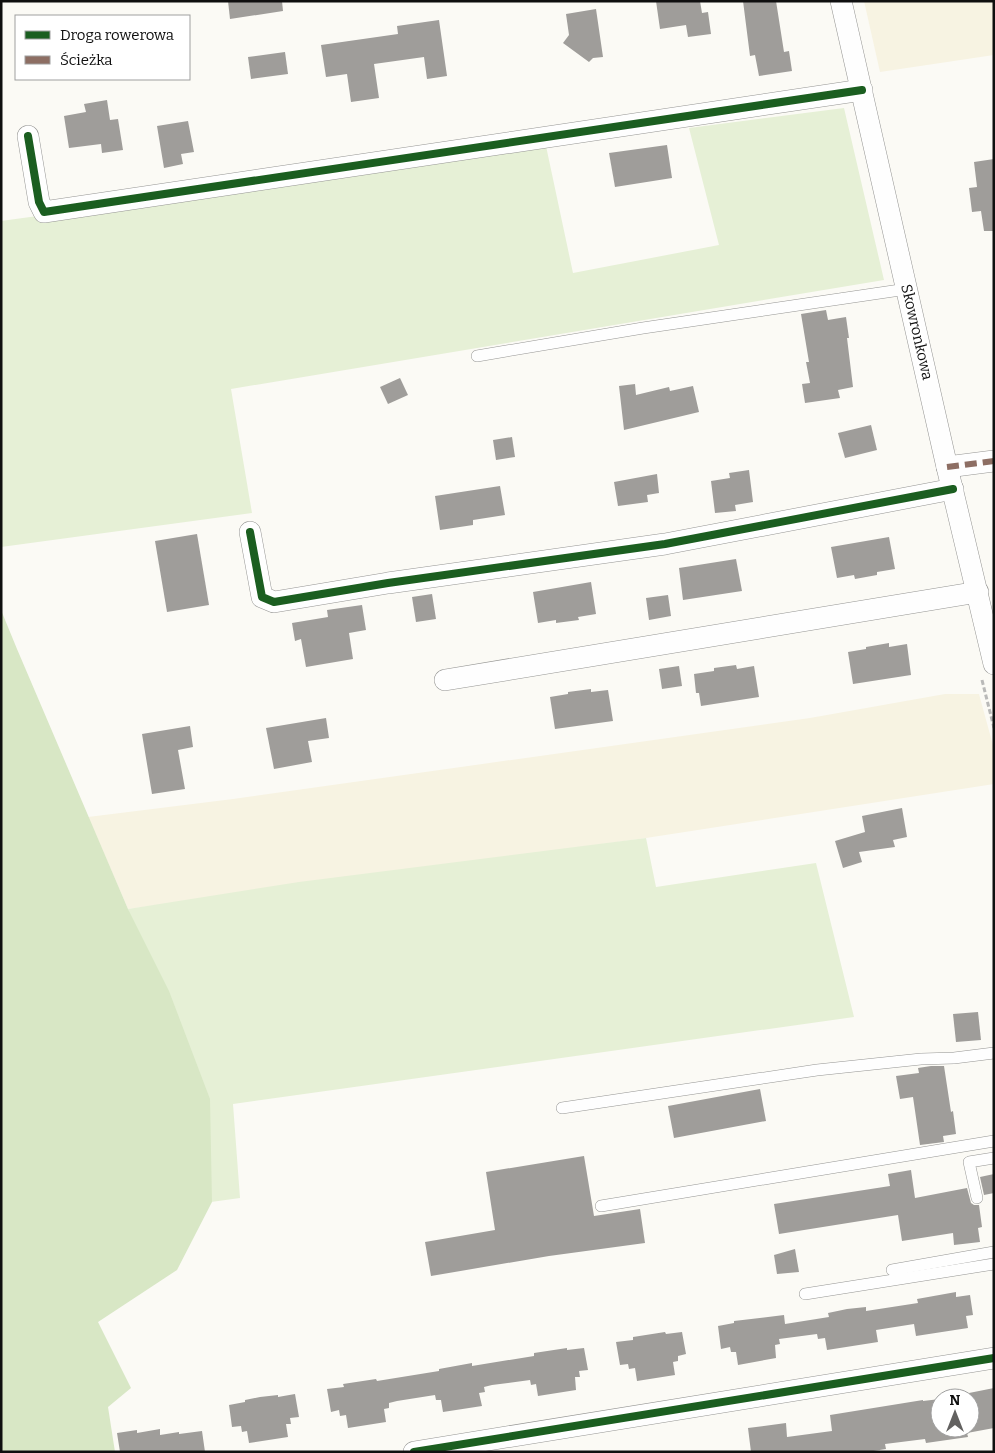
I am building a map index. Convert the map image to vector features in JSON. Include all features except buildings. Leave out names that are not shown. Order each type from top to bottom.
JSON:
[{"type":"street","name":"Skowronkowa","points":[[842,1],[994,664]]},
{"type":"street","points":[[28,136],[38,202],[44,212],[862,90]]},
{"type":"street","points":[[948,467],[994,461]]},
{"type":"street","points":[[250,532],[262,596],[274,602],[388,583],[664,544],[953,490]]},
{"type":"street","points":[[445,680],[978,592]]},
{"type":"street","points":[[414,1452],[994,1358]]},
{"type":"lane","points":[[477,356],[642,328],[907,289]]},
{"type":"lane","points":[[562,1108],[817,1070],[921,1059],[954,1058],[994,1052]]},
{"type":"lane","points":[[601,1206],[994,1141]]},
{"type":"lane","points":[[977,1198],[969,1162],[994,1158]]},
{"type":"lane","points":[[892,1270],[994,1252]]},
{"type":"lane","points":[[805,1294],[994,1264]]},
{"type":"shaded area","points":[[864,1],[994,1],[994,55],[880,72]]},
{"type":"shaded area","points":[[945,694],[979,694],[994,749],[994,784],[646,838],[128,909],[88,817],[233,799],[810,718]]},
{"type":"green space","points":[[844,108],[884,280],[231,389],[252,513],[1,547],[1,221],[546,146],[573,273],[719,245],[689,128]]},
{"type":"green space","points":[[1,610],[128,909],[169,991],[210,1099],[212,1202],[177,1270],[98,1322],[131,1388],[108,1407],[115,1452],[1,1452]]},
{"type":"green space","points":[[646,838],[656,887],[816,863],[854,1017],[233,1104],[240,1198],[211,1202],[128,909],[299,882]]},
{"type":"marked path","points":[[947,467],[994,461]]},
{"type":"cycle path","points":[[28,136],[39,202],[44,212],[862,90]]},
{"type":"cycle path","points":[[250,532],[262,597],[274,602],[388,583],[665,544],[953,489]]},
{"type":"cycle path","points":[[414,1452],[994,1358]]}]
